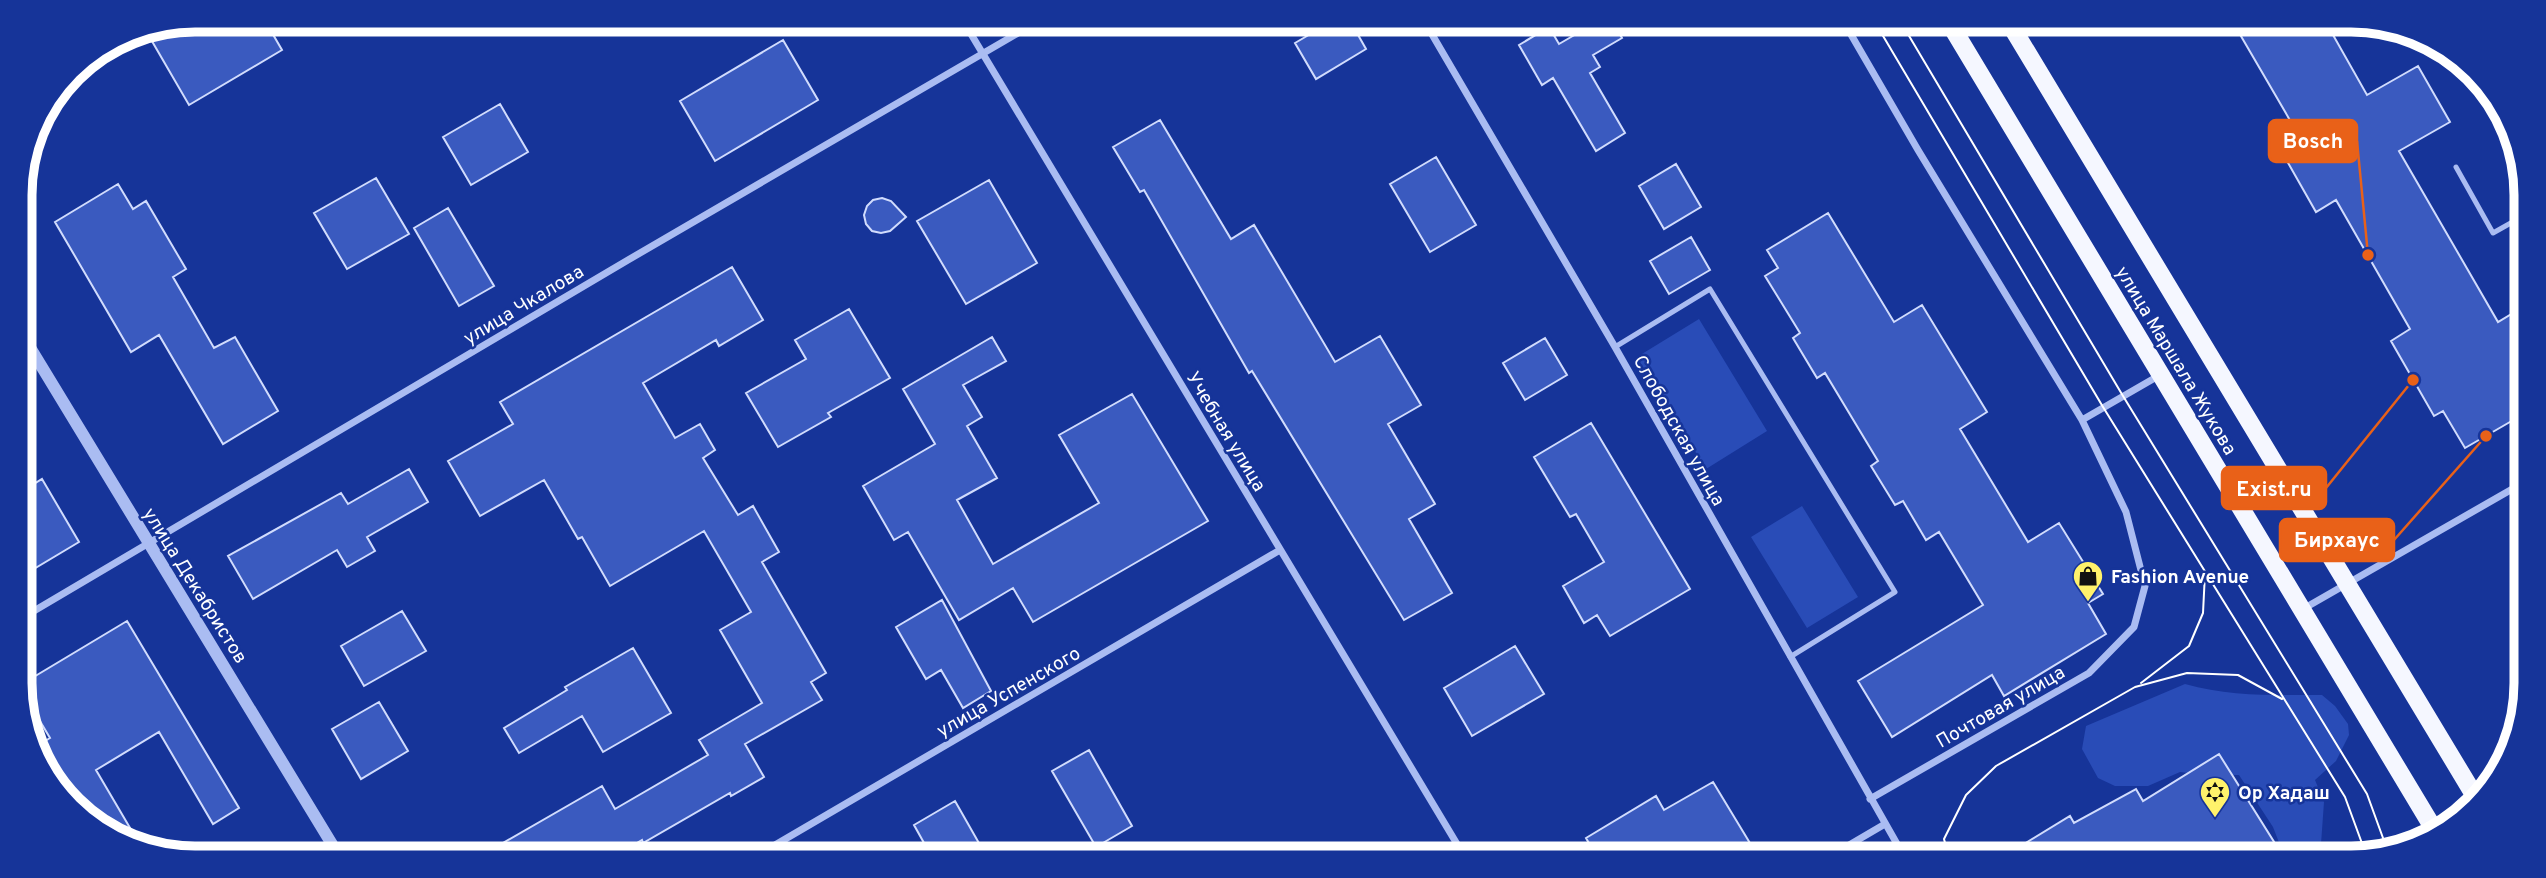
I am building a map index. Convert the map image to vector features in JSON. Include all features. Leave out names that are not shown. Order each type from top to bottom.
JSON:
[{"type":"main road","name":"улица Маршала Жукова","points":[[1955,32],[2432,826]]},
{"type":"main road","name":"улица Маршала Жукова","points":[[2015,32],[2473,792]]},
{"type":"street","name":"Учебная улица","points":[[970,32],[1458,846]]},
{"type":"street","name":"улица Чкалова","points":[[32,612],[1020,32]]},
{"type":"street","name":"Слободская улица","points":[[1431,32],[1615,347],[1898,846]]},
{"type":"street","points":[[1850,32],[2082,420],[2161,374]]},
{"type":"street","name":"улица Декабристов","points":[[32,351],[333,846]]},
{"type":"street","name":"Почтовая улица","points":[[1870,799],[2089,673],[2134,627],[2145,586],[2126,512],[2082,420]]},
{"type":"street","points":[[2302,609],[2514,488]]},
{"type":"street","name":"улица Успенского","points":[[773,846],[1280,550]]},
{"type":"street","points":[[1849,846],[1885,824]]},
{"type":"lane","points":[[2456,167],[2493,233],[2514,221]]},
{"type":"lane","points":[[1615,347],[1710,289],[1895,592],[1790,657]]},
{"type":"shaded area","points":[[1699,319],[1767,431],[1706,469],[1637,357]]},
{"type":"shaded area","points":[[1802,506],[1858,597],[1807,628],[1751,537]]},
{"type":"shaded area","points":[[2185,684],[2236,693],[2322,695],[2335,706],[2348,724],[2349,735],[2336,761],[2315,780],[2324,802],[2321,844],[2280,846],[2273,827],[2239,775],[2180,772],[2148,786],[2115,786],[2098,778],[2082,749],[2086,726]]},
{"type":"building","points":[[184,32],[272,32],[282,50],[189,105],[150,38]]},
{"type":"building","points":[[1314,32],[1356,32],[1366,49],[1316,79],[1295,43]]},
{"type":"building","points":[[1541,32],[1552,32],[1559,44],[1580,32],[1619,32],[1622,38],[1593,55],[1600,67],[1590,73],[1625,133],[1596,151],[1553,78],[1542,85],[1519,45]]},
{"type":"building","points":[[2239,32],[2331,32],[2367,95],[2418,66],[2450,122],[2399,151],[2498,322],[2514,312],[2514,420],[2465,448],[2443,411],[2434,416],[2391,341],[2410,329],[2336,200],[2316,212],[2271,133],[2291,122]]},
{"type":"building","points":[[783,40],[818,100],[715,161],[680,101]]},
{"type":"building","points":[[500,104],[528,152],[471,185],[443,137]]},
{"type":"building","points":[[1160,120],[1231,239],[1254,225],[1335,362],[1380,336],[1421,405],[1388,424],[1435,504],[1409,519],[1452,593],[1404,620],[1252,371],[1249,373],[1144,190],[1140,192],[1113,147]]},
{"type":"building","points":[[1436,157],[1476,225],[1430,252],[1390,184]]},
{"type":"building","points":[[1676,164],[1701,207],[1664,229],[1639,186]]},
{"type":"building","points":[[376,178],[409,234],[347,269],[314,213]]},
{"type":"building","points":[[989,180],[1037,263],[966,304],[917,221]]},
{"type":"building","points":[[118,184],[133,209],[146,201],[186,269],[173,277],[214,348],[235,337],[278,411],[223,444],[159,335],[131,352],[55,222]]},
{"type":"building","points":[[882,198],[891,201],[906,217],[890,231],[881,233],[872,231],[866,224],[864,215],[873,200]]},
{"type":"building","points":[[448,208],[494,286],[459,306],[414,228]]},
{"type":"building","points":[[1828,213],[1894,322],[1922,305],[1987,412],[1960,429],[2028,542],[2059,523],[2103,594],[2088,603],[2106,634],[2004,696],[1992,675],[1892,737],[1858,681],[1983,605],[1939,532],[1926,540],[1903,501],[1895,505],[1871,466],[1878,461],[1825,373],[1817,378],[1793,338],[1800,333],[1765,276],[1778,268],[1767,250]]},
{"type":"building","points":[[1691,237],[1710,270],[1669,294],[1650,261]]},
{"type":"building","points":[[732,267],[763,320],[719,346],[716,340],[643,383],[675,438],[700,424],[715,450],[703,458],[738,515],[753,506],[779,552],[762,562],[826,673],[811,682],[822,700],[745,744],[764,777],[731,796],[730,793],[643,843],[642,840],[632,846],[498,846],[602,786],[615,809],[708,755],[699,740],[762,703],[720,630],[751,612],[704,531],[610,586],[582,537],[578,539],[544,480],[480,516],[448,461],[513,424],[500,402]]},
{"type":"building","points":[[849,309],[890,378],[828,413],[831,417],[778,447],[746,393],[806,359],[795,340]]},
{"type":"building","points":[[992,337],[1006,361],[963,385],[982,417],[967,426],[997,478],[957,500],[993,564],[1099,503],[1059,435],[1132,394],[1208,521],[1033,622],[1013,588],[959,620],[908,532],[894,540],[863,486],[935,444],[903,389]]},
{"type":"building","points":[[1545,338],[1567,375],[1525,400],[1503,363]]},
{"type":"building","points":[[1591,423],[1690,589],[1610,636],[1597,615],[1584,623],[1563,586],[1604,562],[1576,514],[1570,517],[1534,457]]},
{"type":"building","points":[[409,469],[428,502],[367,537],[375,551],[347,567],[337,550],[253,599],[228,556],[341,493],[348,504]]},
{"type":"building","points":[[42,479],[79,542],[32,570],[32,485]]},
{"type":"building","points":[[942,600],[991,691],[963,708],[941,670],[926,679],[896,627]]},
{"type":"building","points":[[402,611],[426,651],[364,686],[341,646]]},
{"type":"building","points":[[127,621],[239,808],[213,824],[159,732],[96,770],[134,835],[113,825],[72,791],[48,756],[43,743],[50,738],[35,712],[32,678]]},
{"type":"building","points":[[1515,646],[1544,694],[1472,736],[1444,688]]},
{"type":"building","points":[[633,648],[671,713],[603,752],[582,716],[519,753],[504,728],[567,690],[565,687]]},
{"type":"building","points":[[379,702],[408,751],[361,779],[332,729]]},
{"type":"building","points":[[1089,750],[1132,826],[1095,846],[1052,771]]},
{"type":"building","points":[[2219,754],[2276,845],[2021,846],[2070,816],[2074,823],[2136,789],[2143,801]]},
{"type":"building","points":[[1713,782],[1752,846],[1591,846],[1586,838],[1656,796],[1664,810]]},
{"type":"building","points":[[955,801],[981,846],[926,846],[914,825]]},
{"type":"tram line","points":[[1881,32],[2103,407],[2345,797],[2363,846]]},
{"type":"tram line","points":[[1907,32],[2123,396],[2367,794],[2385,843]]},
{"type":"tram line","points":[[2141,683],[2189,646],[2203,613],[2205,573]]},
{"type":"tram line","points":[[1946,846],[1944,839],[1966,795],[1996,766],[2135,687],[2187,673],[2238,675],[2282,699]]},
{"type":"place","name":"Bosch","points":[[2368,255]]},
{"type":"place","name":"Exist.ru","points":[[2413,380]]},
{"type":"place","name":"Бирхаус","points":[[2486,436]]},
{"type":"place","name":"Fashion Avenue","points":[[2088,603]]},
{"type":"place","name":"Ор Хадаш","points":[[2215,819]]}]
